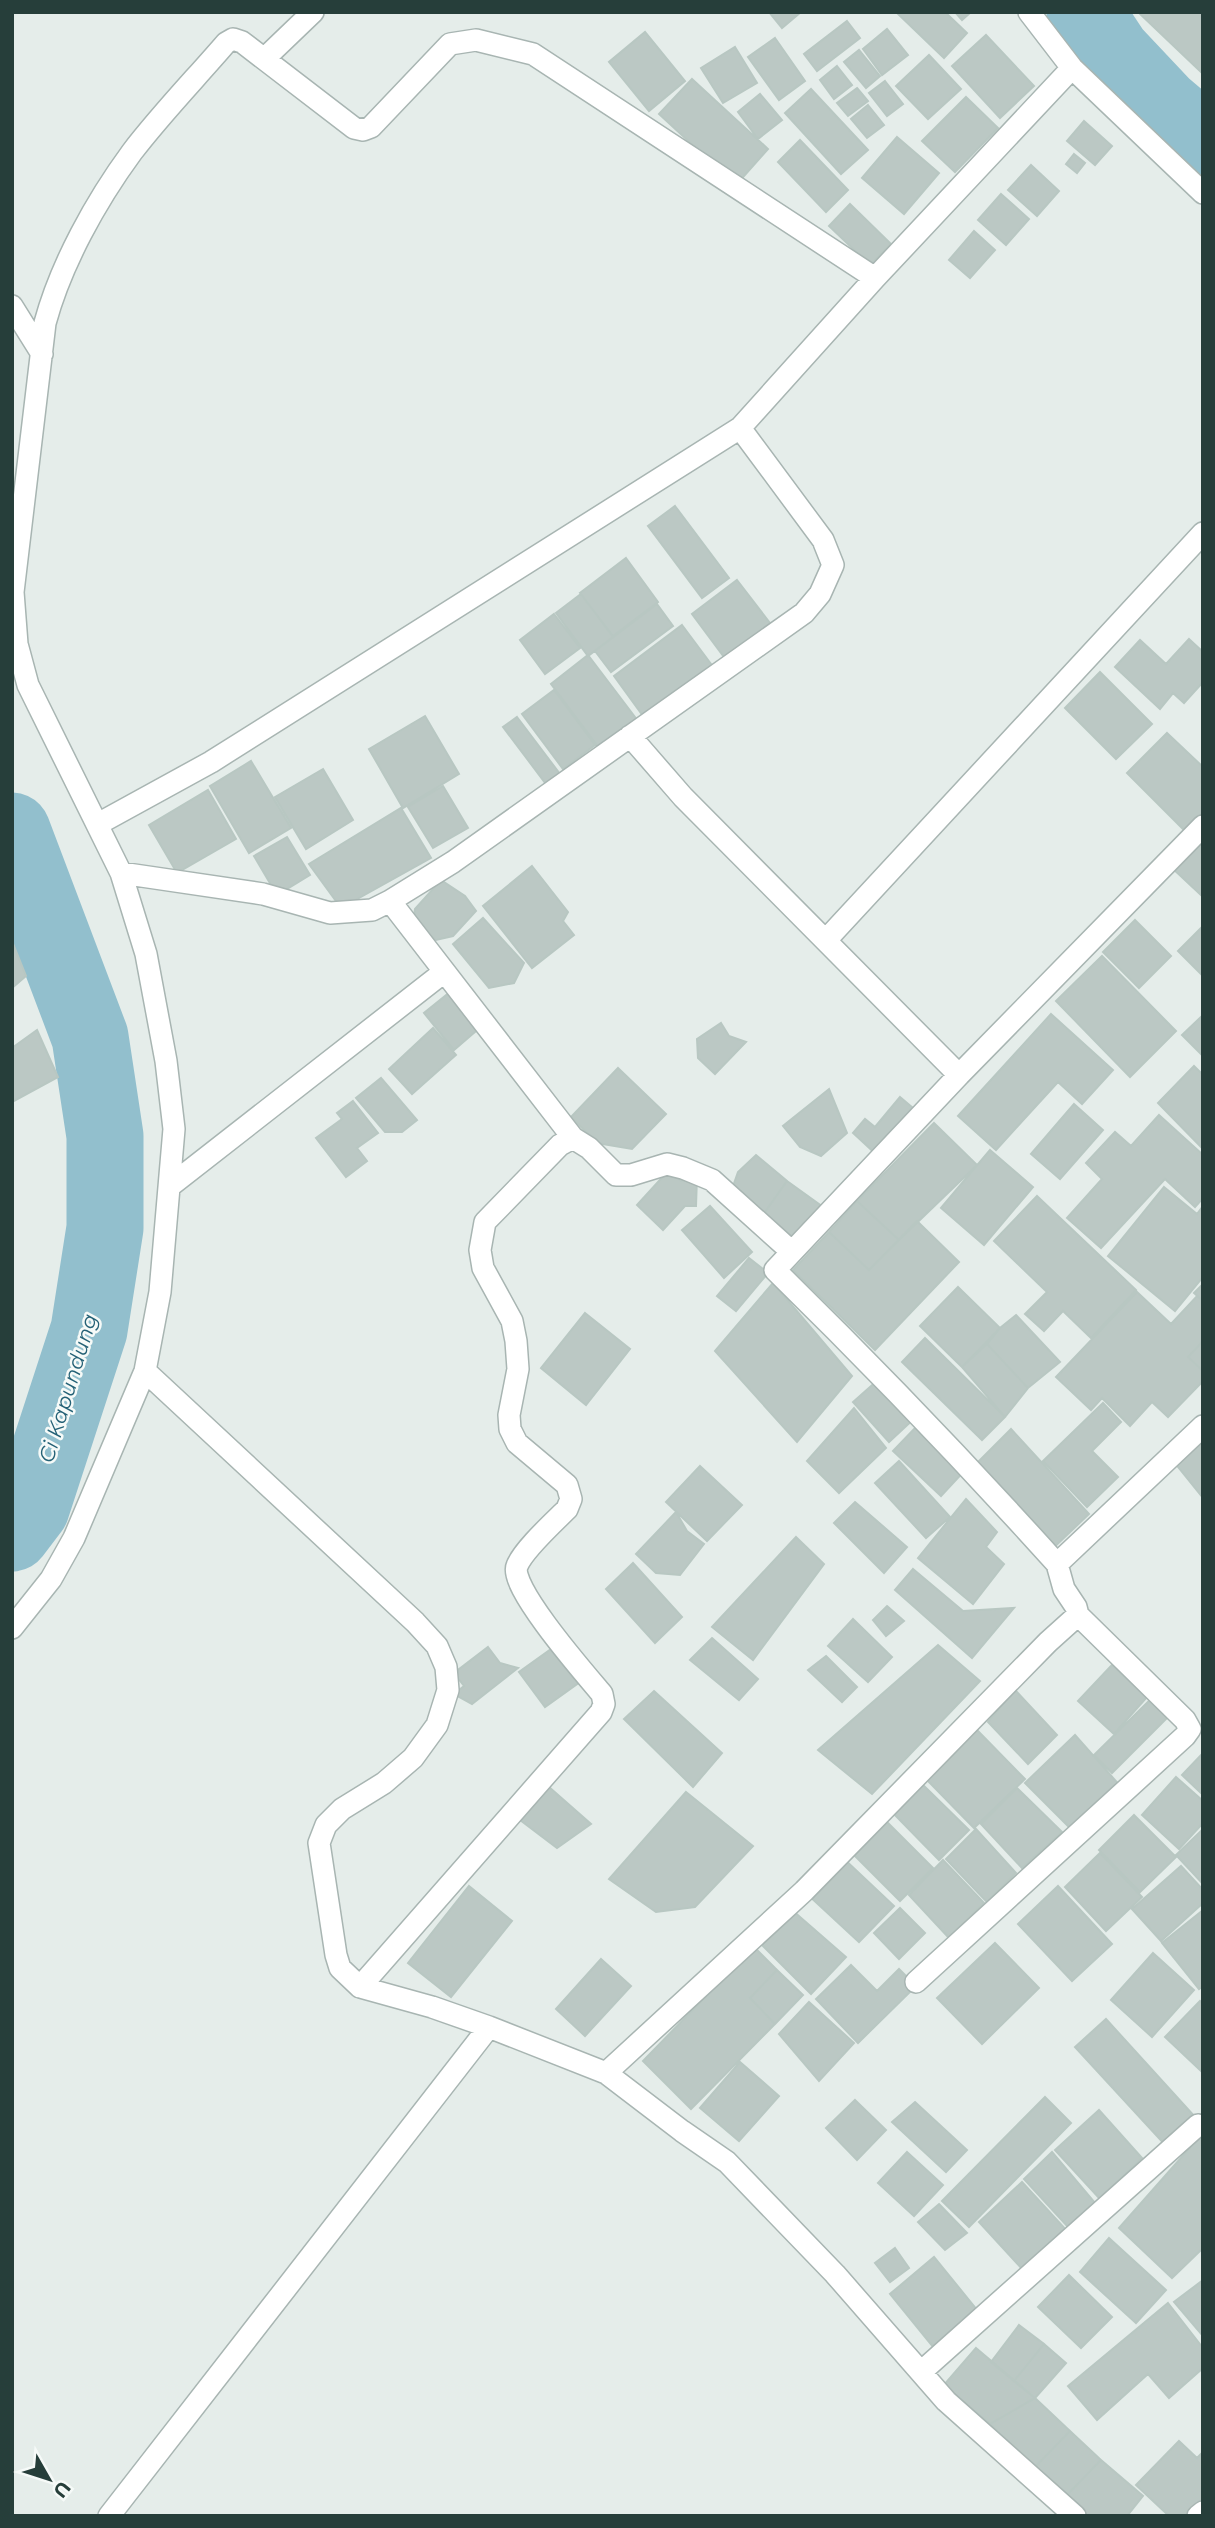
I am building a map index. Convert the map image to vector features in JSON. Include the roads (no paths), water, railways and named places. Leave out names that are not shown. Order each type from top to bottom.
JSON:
[{"type":"street","points":[[264,59],[313,12]]},
{"type":"street","points":[[1029,12],[1072,68],[1203,193]]},
{"type":"street","points":[[12,1628],[51,1579],[74,1538],[145,1371],[160,1292],[170,1186],[174,1129],[166,1061],[146,954],[121,873],[98,824],[20,689],[13,592],[45,323],[54,292],[83,230],[132,153],[226,43],[233,39],[242,42],[354,128],[363,130],[371,127],[450,44],[476,40],[533,54],[876,278]]},
{"type":"street","points":[[98,824],[211,762],[740,428],[1072,68]]},
{"type":"street","points":[[12,306],[42,354]]},
{"type":"street","points":[[121,873],[263,894],[330,913],[372,910],[453,862],[804,613],[820,594],[832,565],[823,540],[740,428]]},
{"type":"street","points":[[826,940],[1203,533]]},
{"type":"street","points":[[630,736],[683,797],[959,1075]]},
{"type":"street","points":[[916,1982],[1185,1736],[1189,1729],[1185,1720],[1078,1615],[1064,1589],[1057,1564],[953,1449],[775,1270],[959,1075],[1203,826]]},
{"type":"street","points":[[390,901],[573,1138],[589,1148],[616,1175],[631,1175],[667,1164],[712,1181],[792,1252]]},
{"type":"street","points":[[170,1186],[444,972]]},
{"type":"street","points":[[360,1987],[601,1712],[604,1704],[602,1695],[530,1603],[516,1577],[516,1568],[522,1558],[567,1509],[571,1499],[567,1485],[517,1443],[510,1429],[509,1415],[518,1369],[516,1342],[512,1321],[483,1268],[480,1250],[485,1222],[560,1145],[573,1138]]},
{"type":"street","points":[[145,1371],[415,1622],[438,1646],[446,1667],[448,1690],[437,1724],[413,1758],[384,1783],[342,1809],[326,1825],[319,1843],[340,1968],[360,1987],[432,2007],[606,2073],[727,2162],[835,2274],[946,2401],[1075,2516]]},
{"type":"street","points":[[1057,1564],[1203,1426]]},
{"type":"street","points":[[606,2073],[804,1891],[1048,1642],[1078,1615]]},
{"type":"street","points":[[109,2516],[489,2027]]},
{"type":"street","points":[[921,2372],[1198,2125]]},
{"type":"street","points":[[1198,2516],[1203,2512]]},
{"type":"waterway","name":"Ci Kapundung","points":[[1085,12],[1113,54],[1162,106],[1203,141]]},
{"type":"waterway","name":"Ci Kapundung","points":[[12,831],[90,1037],[105,1136],[105,1228],[89,1330],[31,1508],[12,1533]]}]
